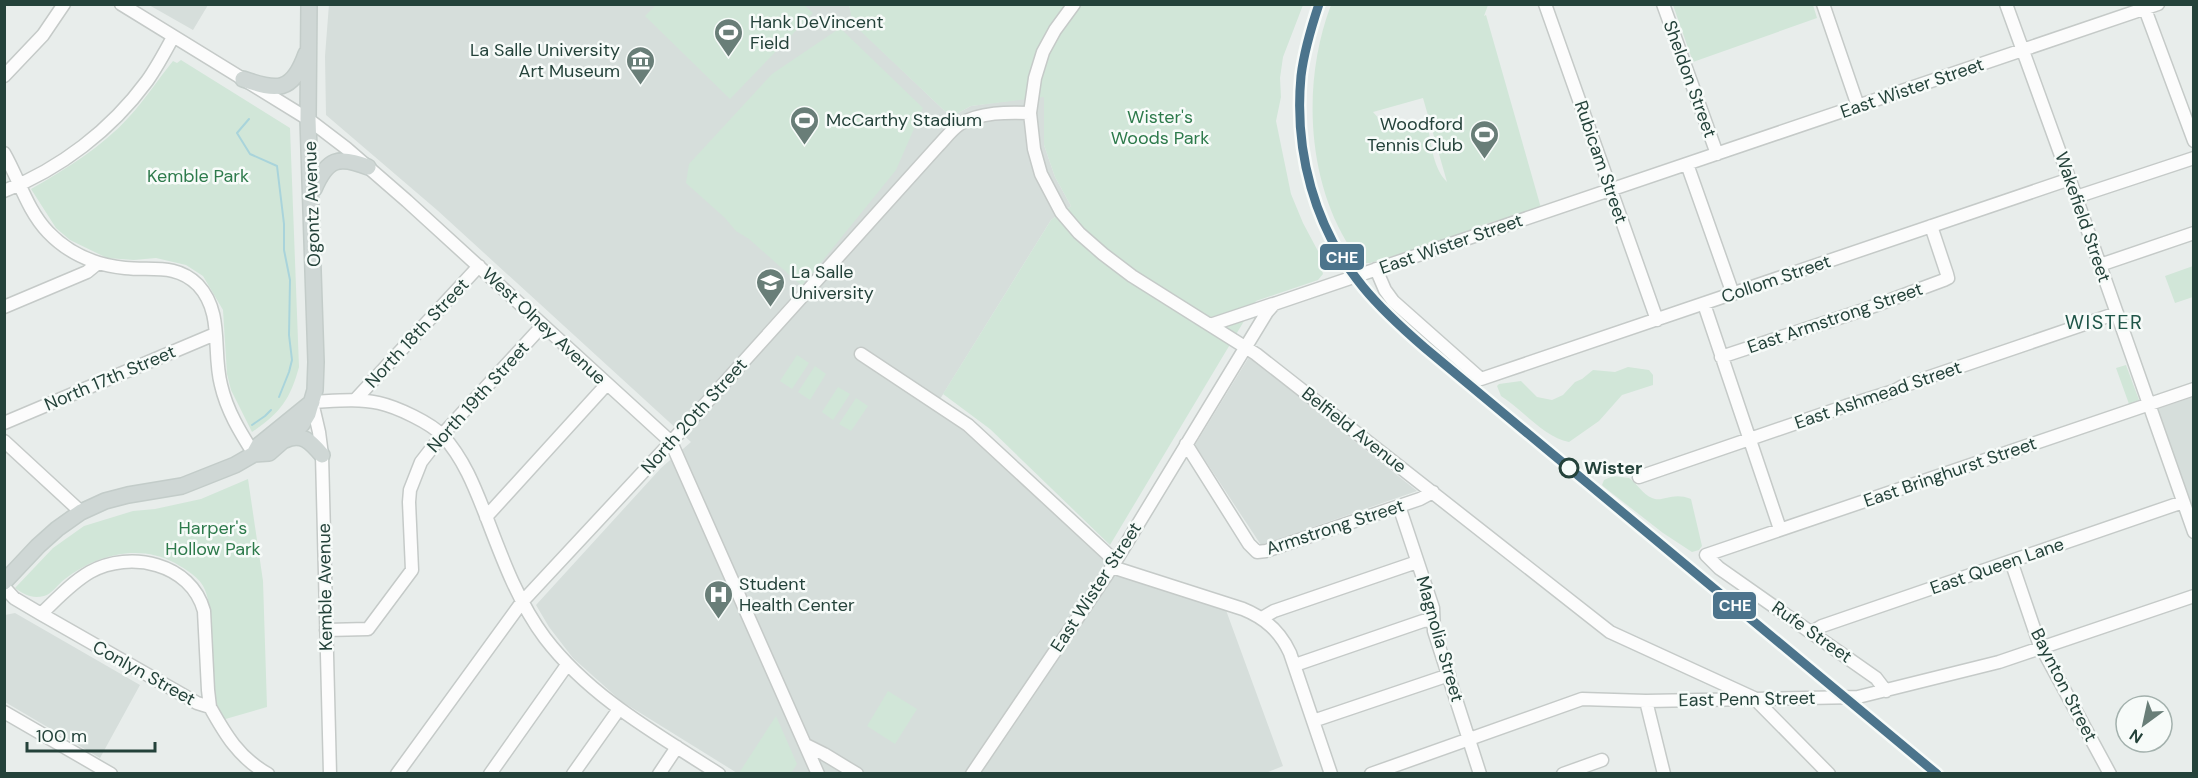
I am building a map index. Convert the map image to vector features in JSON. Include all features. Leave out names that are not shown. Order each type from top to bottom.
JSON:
[{"type":"main road","name":"Ogontz Avenue","points":[[4,582],[38,546],[81,512],[105,501],[198,481],[254,454],[269,453],[302,424],[308,414],[316,379],[308,119],[309,4]]},
{"type":"main road","points":[[243,80],[266,87],[282,87],[292,80],[300,68],[307,48]]},
{"type":"main road","points":[[312,194],[321,172],[333,162],[346,160],[368,167]]},
{"type":"main road","name":"Ogontz Avenue","points":[[254,454],[259,445],[312,402]]},
{"type":"main road","points":[[285,440],[291,437],[303,437],[322,455]]},
{"type":"street","points":[[4,76],[43,35],[64,4]]},
{"type":"street","name":"West Olney Avenue","points":[[121,4],[308,119],[368,167],[670,442],[818,774]]},
{"type":"street","name":"Belfield Avenue","points":[[1074,4],[1055,30],[1043,52],[1035,78],[1030,113],[1034,150],[1041,174],[1054,201],[1069,222],[1090,244],[1118,266],[1246,346],[1617,636],[1754,699],[1772,714],[1829,774]]},
{"type":"street","name":"Rubicam Street","points":[[1545,4],[1657,320]]},
{"type":"street","name":"Sheldon Street","points":[[1663,4],[1716,154]]},
{"type":"street","points":[[1823,4],[1858,106]]},
{"type":"street","name":"Wakefield Street","points":[[2006,4],[2193,532]]},
{"type":"street","name":"East Wister Street","points":[[972,774],[1114,564],[1266,312],[1274,304],[2158,4]]},
{"type":"street","points":[[2145,9],[2193,141]]},
{"type":"street","points":[[4,191],[46,171],[72,154],[118,115],[146,82],[173,37]]},
{"type":"street","name":"North 20th Street","points":[[397,774],[522,602],[960,124],[980,117],[1010,112],[1030,113]]},
{"type":"street","points":[[4,153],[35,216],[47,231],[68,249],[85,259],[126,269],[162,268],[177,272],[193,281],[208,298],[213,310],[217,365],[224,398],[231,417],[254,454]]},
{"type":"street","points":[[2076,197],[2193,158]]},
{"type":"street","points":[[1687,164],[1732,294]]},
{"type":"street","name":"Collom Street","points":[[1376,269],[1393,302],[1481,379],[2070,180]]},
{"type":"street","name":"East Armstrong Street","points":[[1721,357],[1866,309],[1948,278],[1931,226]]},
{"type":"street","points":[[2100,265],[2193,233]]},
{"type":"street","points":[[4,307],[87,272],[98,263]]},
{"type":"street","name":"North 18th Street","points":[[355,400],[478,266]]},
{"type":"street","points":[[1210,325],[1274,304]]},
{"type":"street","points":[[1704,304],[1780,529]]},
{"type":"street","name":"East Ashmead Street","points":[[1639,477],[2117,313]]},
{"type":"street","name":"North 19th Street","points":[[326,630],[368,629],[410,573],[410,490],[425,454],[542,326]]},
{"type":"street","name":"North 17th Street","points":[[4,423],[215,334]]},
{"type":"street","points":[[861,354],[968,425],[1114,564],[1244,609],[1262,618],[1286,643],[1295,664],[1330,774]]},
{"type":"street","points":[[486,517],[607,384]]},
{"type":"street","name":"East Bringhurst Street","points":[[1706,555],[2193,389]]},
{"type":"street","points":[[312,402],[355,400],[380,403],[407,412],[442,435],[462,462],[522,602],[544,637],[567,665],[594,690],[619,709],[719,774]]},
{"type":"street","name":"Kemble Avenue","points":[[312,402],[322,455],[330,774]]},
{"type":"street","points":[[4,441],[81,512]]},
{"type":"street","name":"Armstrong Street","points":[[1186,444],[1249,544],[1257,552],[1266,551],[1420,499],[1433,492]]},
{"type":"street","name":"East Queen Lane","points":[[1812,632],[1822,626],[2183,502]]},
{"type":"street","name":"Magnolia Street","points":[[1399,506],[1433,608],[1434,631],[1480,774]]},
{"type":"street","name":"Rufe Street","points":[[1706,555],[1719,568],[1876,678],[1886,691]]},
{"type":"street","name":"Baynton Street","points":[[2011,561],[2042,648],[2110,774]]},
{"type":"street","points":[[40,614],[75,582],[100,567],[131,562],[153,564],[172,570],[188,580],[202,602],[210,706]]},
{"type":"street","points":[[1262,618],[1274,610],[1417,562]]},
{"type":"street","name":"Conlyn Street","points":[[4,588],[14,598],[40,614],[197,703],[210,706],[237,749],[249,762],[268,774]]},
{"type":"street","name":"East Penn Street","points":[[1371,774],[1582,699],[1841,698],[1886,691],[1999,662],[2193,596]]},
{"type":"street","points":[[1295,664],[1419,622],[1433,620]]},
{"type":"street","points":[[490,774],[567,665]]},
{"type":"street","points":[[1313,721],[1449,675]]},
{"type":"street","points":[[1646,700],[1664,774]]},
{"type":"street","points":[[573,774],[619,709]]},
{"type":"street","points":[[4,712],[111,774]]},
{"type":"street","points":[[806,746],[824,753],[857,774]]},
{"type":"street","points":[[659,774],[677,747]]},
{"type":"street","points":[[1563,774],[1602,760]]},
{"type":"shaded area","points":[[208,4],[193,30],[149,5]]},
{"type":"shaded area","name":"La Salle University","points":[[329,4],[849,5],[854,24],[951,117],[971,106],[1044,96],[1044,145],[1055,177],[1071,206],[1051,220],[937,404],[965,423],[1112,567],[1223,602],[1283,766],[1263,774],[737,773],[621,701],[573,658],[549,627],[536,605],[661,468],[691,442],[437,210],[326,115],[325,56]]},
{"type":"shaded area","points":[[1249,357],[1417,491],[1261,545],[1195,445]]},
{"type":"shaded area","points":[[2194,397],[2193,511],[2158,409]]},
{"type":"shaded area","points":[[15,613],[140,685],[100,758],[5,702],[5,615]]},
{"type":"green space","name":"Hank DeVincent Field","points":[[656,5],[804,5],[813,13],[730,99],[645,16]]},
{"type":"green space","name":"Wister's Woods Park","points":[[849,5],[1303,5],[1283,57],[1280,78],[1281,97],[1276,121],[1291,194],[1303,223],[1327,268],[1322,270],[1323,274],[1318,280],[1256,301],[1110,545],[990,429],[943,394],[1051,220],[1071,206],[1055,177],[1044,145],[1044,97],[971,106],[951,117],[853,24]]},
{"type":"green space","points":[[1331,5],[1488,5],[1484,16],[1486,15],[1541,208],[1482,225],[1449,239],[1370,263],[1360,262],[1352,253],[1333,214],[1316,156],[1313,94],[1322,33]],"holes":[[[1423,98],[1447,182],[1436,164],[1428,128],[1414,123],[1382,122],[1373,112]]]},
{"type":"green space","points":[[1673,5],[1813,5],[1817,18],[1693,62]]},
{"type":"green space","name":"McCarthy Stadium","points":[[840,28],[923,108],[896,170],[802,286],[749,239],[736,231],[686,183],[689,164],[772,74]]},
{"type":"green space","name":"Kemble Park","points":[[181,60],[290,128],[299,367],[283,405],[252,432],[231,390],[227,374],[223,310],[203,276],[186,265],[156,258],[134,260],[107,258],[70,240],[56,228],[31,189],[70,165],[107,138],[135,110],[173,61],[177,63]]},
{"type":"green space","points":[[2193,266],[2193,297],[2175,303],[2165,276]]},
{"type":"green space","points":[[797,355],[809,363],[792,389],[780,381]]},
{"type":"green space","points":[[2126,365],[2139,400],[2129,404],[2116,368]]},
{"type":"green space","points":[[815,366],[826,374],[810,400],[798,392]]},
{"type":"green space","points":[[1628,367],[1649,370],[1653,375],[1653,385],[1622,395],[1599,421],[1569,442],[1542,429],[1501,396],[1497,386],[1521,381],[1537,397],[1552,400],[1563,395],[1575,382],[1593,370],[1615,372]]},
{"type":"green space","points":[[838,387],[850,394],[833,420],[822,412]]},
{"type":"green space","points":[[856,398],[868,406],[851,431],[839,424]]},
{"type":"green space","points":[[1613,476],[1629,478],[1652,498],[1678,496],[1691,499],[1702,546],[1699,550],[1692,552],[1663,533],[1602,485],[1604,480]]},
{"type":"green space","name":"Harper's Hollow Park","points":[[248,479],[263,581],[267,707],[222,720],[212,685],[209,602],[200,582],[175,563],[147,554],[118,554],[103,558],[77,571],[44,596],[29,596],[15,588],[53,548],[84,526],[133,511],[155,509],[201,499]]},
{"type":"green space","points":[[888,691],[917,709],[895,744],[867,726]]},
{"type":"green space","points":[[776,716],[797,764],[791,773],[739,773]]},
{"type":"waterway","points":[[249,119],[237,133],[250,154],[277,166],[284,224],[284,250],[290,280],[289,335],[292,360],[279,397]]},
{"type":"waterway","points":[[252,425],[271,410]]},
{"type":"transit line","name":"CHE","points":[[1319,4],[1308,40],[1301,76],[1301,132],[1305,160],[1320,214],[1346,264],[1363,287],[1392,319],[1425,348],[1937,774]]},
{"type":"place","name":"Hank DeVincent Field","points":[[729,58]]},
{"type":"place","name":"La Salle University Art Museum","points":[[641,86]]},
{"type":"place","name":"McCarthy Stadium","points":[[805,146]]},
{"type":"place","name":"Woodford Tennis Club","points":[[1484,160]]},
{"type":"place","name":"La Salle University","points":[[770,308]]},
{"type":"place","name":"Wister","points":[[1569,468]]},
{"type":"place","name":"Student Health Center","points":[[718,620]]},
{"type":"district","name":"WISTER","points":[[2104,322]]}]
